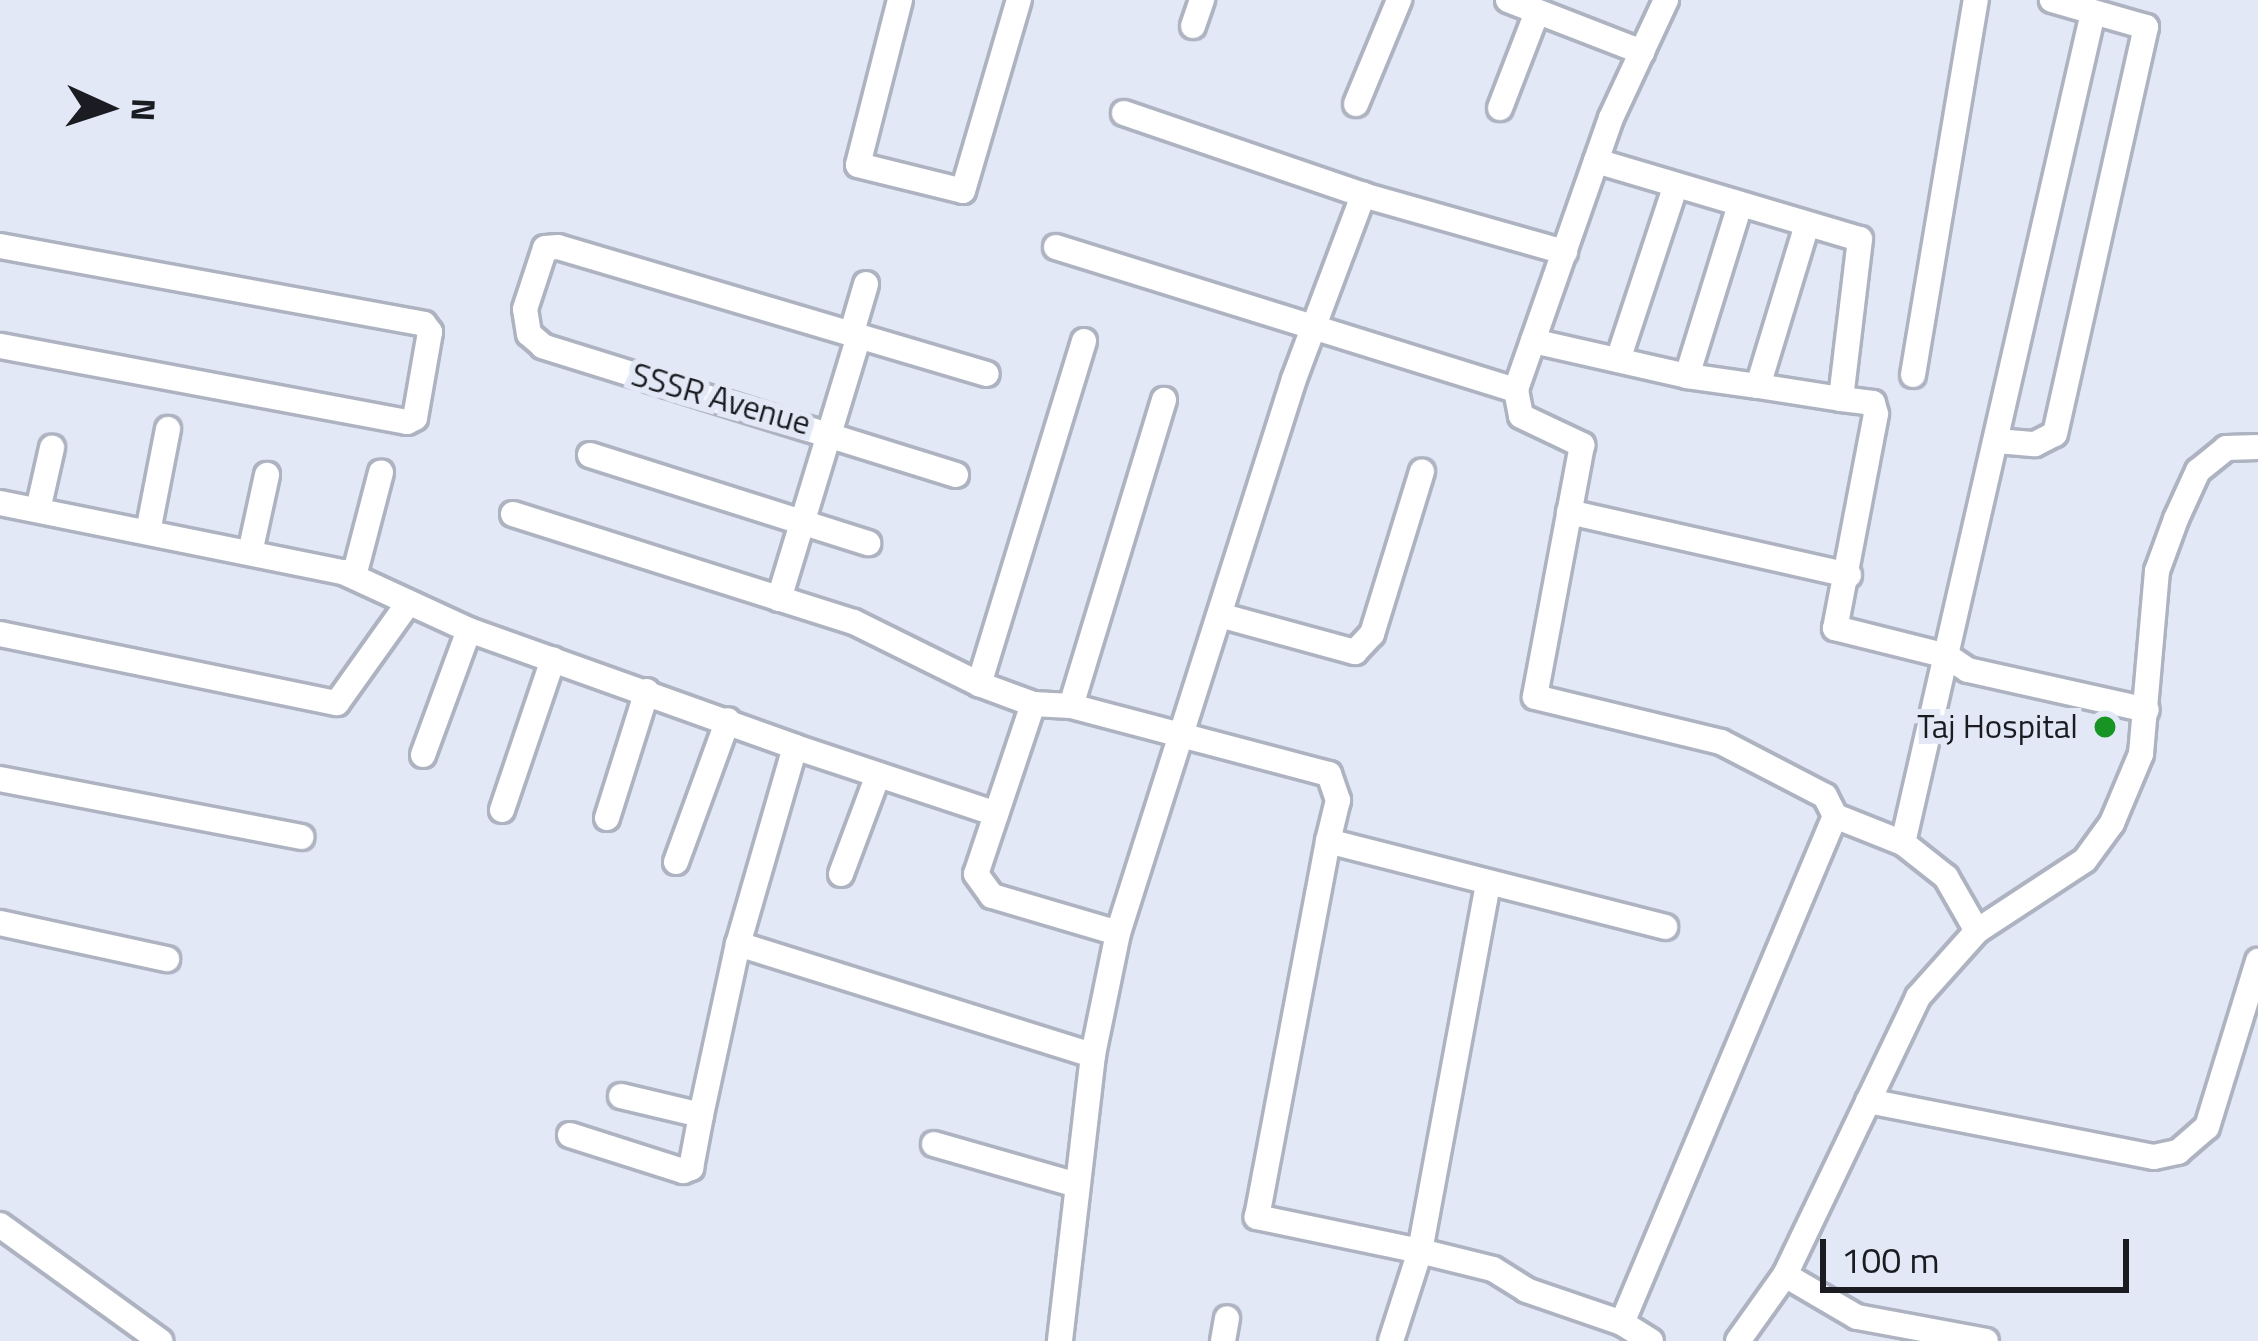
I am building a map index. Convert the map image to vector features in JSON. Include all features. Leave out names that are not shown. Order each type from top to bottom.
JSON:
[{"type":"street","points":[[900,0],[858,165],[964,191],[1019,0]]},
{"type":"street","points":[[1193,26],[1202,0]]},
{"type":"street","points":[[1355,104],[1399,0]]},
{"type":"street","points":[[1508,0],[1642,52]]},
{"type":"street","points":[[1666,0],[1596,161],[1516,390],[1521,416],[1582,445],[1535,697],[1721,742],[1825,796],[1835,816],[1903,843],[1946,877],[1977,931]]},
{"type":"street","points":[[1913,375],[1976,0]]},
{"type":"street","points":[[1997,442],[2048,442],[2060,420],[2146,27],[2052,0]]},
{"type":"street","points":[[1500,108],[1538,11]]},
{"type":"street","points":[[1903,843],[2093,13]]},
{"type":"street","points":[[1124,113],[1363,195],[1565,252]]},
{"type":"street","points":[[1596,161],[1860,239],[1840,399]]},
{"type":"street","points":[[1618,360],[1676,185]]},
{"type":"street","points":[[1060,1341],[1093,1055],[1118,934],[1187,732],[1312,330],[1363,195]]},
{"type":"street","points":[[1688,376],[1740,205]]},
{"type":"street","points":[[1759,386],[1807,225]]},
{"type":"street","points":[[0,246],[424,324],[430,332],[415,418],[407,422],[0,346]]},
{"type":"street","name":"SSSR Avenue","points":[[852,332],[544,248],[524,309],[529,334],[543,346],[831,431],[956,475]]},
{"type":"street","points":[[1056,248],[1516,390]]},
{"type":"street","points":[[852,332],[866,284]]},
{"type":"street","points":[[852,332],[987,374]]},
{"type":"street","points":[[779,599],[859,336],[852,332]]},
{"type":"street","points":[[980,683],[1084,341]]},
{"type":"street","points":[[1533,341],[1688,376],[1873,404],[1876,414],[1849,575],[1835,628],[1947,656],[1968,670],[2147,710]]},
{"type":"street","points":[[1071,706],[1165,400]]},
{"type":"street","points":[[148,532],[168,429]]},
{"type":"street","points":[[1738,1341],[1786,1275],[1918,997],[1977,931],[2085,860],[2112,823],[2141,754],[2157,572],[2176,519],[2198,471],[2226,448],[2258,447]]},
{"type":"street","points":[[38,510],[52,448]]},
{"type":"street","points":[[590,455],[868,543]]},
{"type":"street","points":[[1223,616],[1355,652],[1372,634],[1422,471]]},
{"type":"street","points":[[354,576],[381,472]]},
{"type":"street","points":[[250,553],[267,475]]},
{"type":"street","points":[[0,503],[354,576],[470,630],[996,814]]},
{"type":"street","points":[[1569,512],[1849,575]]},
{"type":"street","points":[[513,514],[854,622],[1033,704],[1071,706],[1187,732],[1329,774],[1338,800],[1257,1217],[1493,1269],[1526,1290],[1622,1323],[1651,1341]]},
{"type":"street","points":[[0,634],[337,703],[407,604]]},
{"type":"street","points":[[423,755],[470,630]]},
{"type":"street","points":[[502,810],[554,659]]},
{"type":"street","points":[[607,818],[647,691]]},
{"type":"street","points":[[1033,704],[996,814],[979,887],[1118,934]]},
{"type":"street","points":[[676,862],[728,720]]},
{"type":"street","points":[[570,1136],[683,1171],[692,1168],[738,944],[795,747]]},
{"type":"street","points":[[841,874],[878,775]]},
{"type":"street","points":[[0,779],[301,837]]},
{"type":"street","points":[[1622,1323],[1835,816]]},
{"type":"street","points":[[1328,841],[1665,927]]},
{"type":"street","points":[[1391,1341],[1420,1251],[1488,884]]},
{"type":"street","points":[[0,923],[167,958]]},
{"type":"street","points":[[738,944],[1093,1055]]},
{"type":"street","points":[[1868,1101],[2154,1157],[2178,1151],[2207,1127],[2258,961]]},
{"type":"street","points":[[621,1096],[701,1115]]},
{"type":"street","points":[[934,1144],[1077,1185]]},
{"type":"street","points":[[0,1225],[131,1330],[160,1341]]},
{"type":"street","points":[[1786,1275],[1856,1317],[1986,1341]]},
{"type":"place","name":"Taj Hospital","points":[[2105,727]]}]
